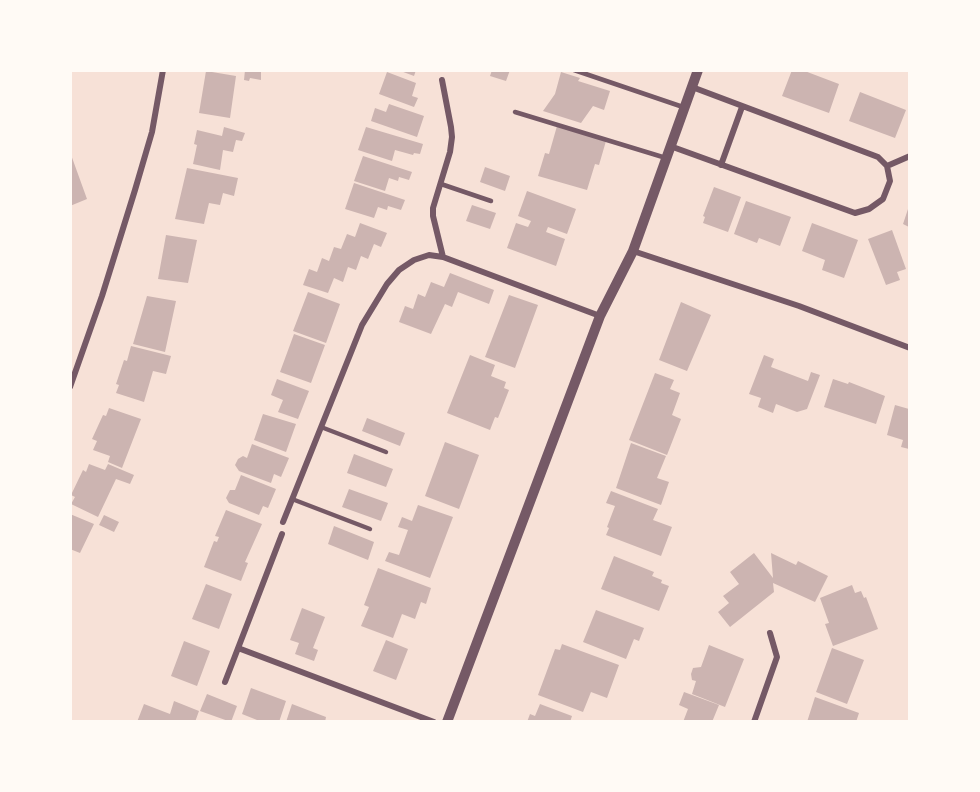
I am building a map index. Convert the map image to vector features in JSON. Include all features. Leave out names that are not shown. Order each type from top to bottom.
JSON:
[{"type":"street","points":[[70,387],[102,296],[135,190],[152,132],[163,70]]},
{"type":"street","points":[[447,722],[600,316],[633,251],[698,70]]},
{"type":"street","points":[[442,80],[452,137],[433,216],[443,257]]},
{"type":"street","points":[[670,146],[855,213],[869,209],[883,199],[890,180],[887,166],[878,157],[692,87]]},
{"type":"street","points":[[721,165],[742,107]]},
{"type":"street","points":[[887,166],[909,156]]},
{"type":"street","points":[[633,251],[799,306],[909,348]]},
{"type":"street","points":[[284,522],[362,325],[387,284],[399,270],[414,260],[429,255],[443,257],[600,316]]},
{"type":"street","points":[[225,682],[282,534]]},
{"type":"street","points":[[754,722],[777,657],[770,633]]},
{"type":"street","points":[[238,648],[434,722]]},
{"type":"lane","points":[[574,70],[684,108]]},
{"type":"lane","points":[[515,112],[666,158]]},
{"type":"lane","points":[[441,184],[491,201]]},
{"type":"lane","points":[[321,427],[386,452]]},
{"type":"lane","points":[[292,499],[370,529]]},
{"type":"building","points":[[245,70],[261,70],[261,80],[250,78],[249,81],[244,80]]},
{"type":"building","points":[[398,70],[416,70],[414,76]]},
{"type":"building","points":[[492,70],[510,70],[506,81],[490,76]]},
{"type":"building","points":[[792,70],[802,70],[839,84],[829,113],[782,96]]},
{"type":"building","points":[[206,71],[236,76],[230,118],[199,113]]},
{"type":"building","points":[[387,72],[416,83],[412,96],[418,98],[414,107],[379,94]]},
{"type":"building","points":[[561,72],[580,78],[578,81],[610,91],[604,110],[593,106],[581,123],[543,111],[555,94]]},
{"type":"building","points":[[860,92],[906,110],[895,138],[849,121]]},
{"type":"building","points":[[389,104],[424,116],[417,137],[371,121],[375,108],[386,112]]},
{"type":"building","points":[[557,126],[606,141],[599,165],[595,164],[587,190],[538,176],[545,153],[549,154]]},
{"type":"building","points":[[224,127],[245,133],[242,141],[236,140],[233,152],[223,150],[220,170],[193,164],[197,130],[222,136]]},
{"type":"building","points":[[366,127],[423,144],[420,154],[414,153],[413,155],[395,150],[392,161],[358,150]]},
{"type":"building","points":[[70,152],[87,199],[70,206]]},
{"type":"building","points":[[363,156],[412,172],[409,180],[399,177],[398,181],[389,178],[385,191],[354,181]]},
{"type":"building","points":[[485,167],[510,176],[505,191],[480,182]]},
{"type":"building","points":[[187,168],[238,178],[234,196],[223,193],[220,205],[209,203],[204,224],[175,219]]},
{"type":"building","points":[[354,183],[405,200],[401,210],[388,206],[387,210],[378,207],[374,218],[345,209]]},
{"type":"building","points":[[714,187],[741,197],[728,232],[703,223],[705,217],[703,216]]},
{"type":"building","points":[[527,191],[576,209],[567,234],[548,227],[546,232],[565,239],[556,266],[507,248],[516,223],[528,227],[531,221],[518,216]]},
{"type":"building","points":[[746,201],[791,217],[780,246],[759,238],[757,243],[734,234]]},
{"type":"building","points":[[472,205],[496,213],[490,229],[466,221]]},
{"type":"building","points":[[909,206],[909,227],[903,224]]},
{"type":"building","points":[[360,223],[387,233],[381,247],[374,244],[368,259],[361,256],[356,270],[348,267],[343,282],[334,278],[328,293],[303,285],[309,269],[317,272],[322,258],[329,261],[334,247],[341,249],[347,234],[355,237]]},
{"type":"building","points":[[812,223],[858,240],[844,278],[822,270],[825,260],[802,251]]},
{"type":"building","points":[[892,230],[906,269],[897,272],[900,280],[886,285],[868,239]]},
{"type":"building","points":[[166,235],[197,240],[188,283],[158,279]]},
{"type":"building","points":[[450,273],[494,290],[489,304],[458,292],[452,307],[445,304],[431,334],[399,322],[405,306],[413,309],[418,294],[425,297],[431,282],[444,287]]},
{"type":"building","points":[[308,292],[340,304],[326,343],[293,331]]},
{"type":"building","points":[[509,295],[538,305],[515,368],[485,357]]},
{"type":"building","points":[[147,296],[176,301],[165,352],[133,344]]},
{"type":"building","points":[[681,302],[711,315],[687,371],[659,360]]},
{"type":"building","points":[[294,334],[325,345],[311,383],[280,372]]},
{"type":"building","points":[[131,346],[171,356],[166,374],[153,371],[144,402],[116,393],[119,385],[116,384]]},
{"type":"building","points":[[470,355],[495,365],[491,376],[506,382],[504,388],[509,390],[498,418],[495,417],[490,430],[447,413]]},
{"type":"building","points":[[764,355],[774,359],[771,367],[808,381],[811,372],[820,375],[807,409],[797,412],[776,404],[773,413],[758,407],[761,398],[749,394]]},
{"type":"building","points":[[655,373],[674,380],[670,389],[680,393],[672,415],[681,419],[667,455],[629,440]]},
{"type":"building","points":[[277,379],[309,391],[298,419],[278,412],[283,400],[271,395]]},
{"type":"building","points":[[833,379],[848,384],[849,382],[885,396],[876,424],[824,407]]},
{"type":"building","points":[[895,405],[909,409],[909,449],[901,447],[903,440],[887,435]]},
{"type":"building","points":[[109,408],[141,419],[122,468],[108,462],[110,456],[93,450],[97,441],[92,439],[103,415],[106,416]]},
{"type":"building","points":[[263,414],[296,424],[286,452],[254,440]]},
{"type":"building","points":[[367,418],[405,433],[400,446],[362,431]]},
{"type":"building","points":[[445,442],[479,455],[459,509],[425,496]]},
{"type":"building","points":[[631,443],[666,456],[657,478],[669,482],[661,505],[616,488]]},
{"type":"building","points":[[252,444],[289,458],[281,477],[274,474],[271,483],[239,471],[235,465],[243,456],[247,458]]},
{"type":"building","points":[[354,454],[393,469],[386,487],[347,473]]},
{"type":"building","points":[[89,464],[105,470],[108,464],[134,475],[130,484],[116,479],[98,517],[71,504],[75,497],[71,495],[83,470],[86,472]]},
{"type":"building","points":[[241,475],[276,489],[268,508],[263,506],[259,515],[229,503],[226,498],[230,490],[235,490]]},
{"type":"building","points":[[349,489],[388,503],[381,521],[342,507]]},
{"type":"building","points":[[611,491],[658,509],[653,520],[672,527],[661,556],[606,535],[615,506],[606,503]]},
{"type":"building","points":[[418,505],[453,517],[430,578],[385,561],[389,552],[399,555],[408,530],[398,527],[402,517],[412,521]]},
{"type":"building","points":[[226,510],[262,524],[245,562],[248,563],[241,581],[204,567],[214,541],[217,542],[219,537],[215,536]]},
{"type":"building","points":[[70,514],[94,524],[80,553],[70,549]]},
{"type":"building","points":[[104,515],[119,522],[114,532],[99,525]]},
{"type":"building","points":[[334,526],[374,542],[368,560],[328,544]]},
{"type":"building","points":[[754,553],[773,578],[771,553],[796,565],[798,561],[828,576],[815,602],[773,583],[774,592],[730,627],[718,612],[729,603],[723,596],[739,584],[730,572]]},
{"type":"building","points":[[614,556],[654,572],[652,576],[669,586],[659,611],[601,589]]},
{"type":"building","points":[[378,568],[431,588],[426,604],[421,602],[415,619],[402,614],[393,638],[361,626],[369,607],[364,605]]},
{"type":"building","points":[[206,584],[232,594],[219,629],[192,619]]},
{"type":"building","points":[[852,585],[855,593],[861,591],[864,598],[866,597],[878,629],[833,646],[825,624],[829,623],[820,598]]},
{"type":"building","points":[[302,608],[325,617],[313,648],[318,650],[314,661],[295,654],[299,643],[290,640]]},
{"type":"building","points":[[596,610],[644,628],[639,641],[634,639],[626,659],[583,642]]},
{"type":"building","points":[[386,640],[408,649],[396,680],[373,671]]},
{"type":"building","points":[[184,641],[210,651],[197,686],[171,676]]},
{"type":"building","points":[[562,644],[619,665],[607,698],[591,692],[583,712],[538,695],[555,649],[560,650]]},
{"type":"building","points":[[709,645],[744,659],[725,707],[692,694],[696,681],[692,680],[693,668],[701,667]]},
{"type":"building","points":[[832,648],[864,660],[847,704],[816,692]]},
{"type":"building","points":[[251,688],[286,701],[279,722],[262,722],[242,714]]},
{"type":"building","points":[[684,692],[719,705],[712,722],[683,722],[688,709],[679,705]]},
{"type":"building","points":[[207,694],[237,706],[231,722],[200,711]]},
{"type":"building","points":[[815,697],[859,713],[856,722],[807,722]]},
{"type":"building","points":[[174,701],[199,711],[195,722],[137,722],[144,704],[170,714]]},
{"type":"building","points":[[292,704],[326,717],[325,722],[286,722]]},
{"type":"building","points":[[540,704],[572,716],[570,722],[527,722],[530,714],[535,716]]}]
